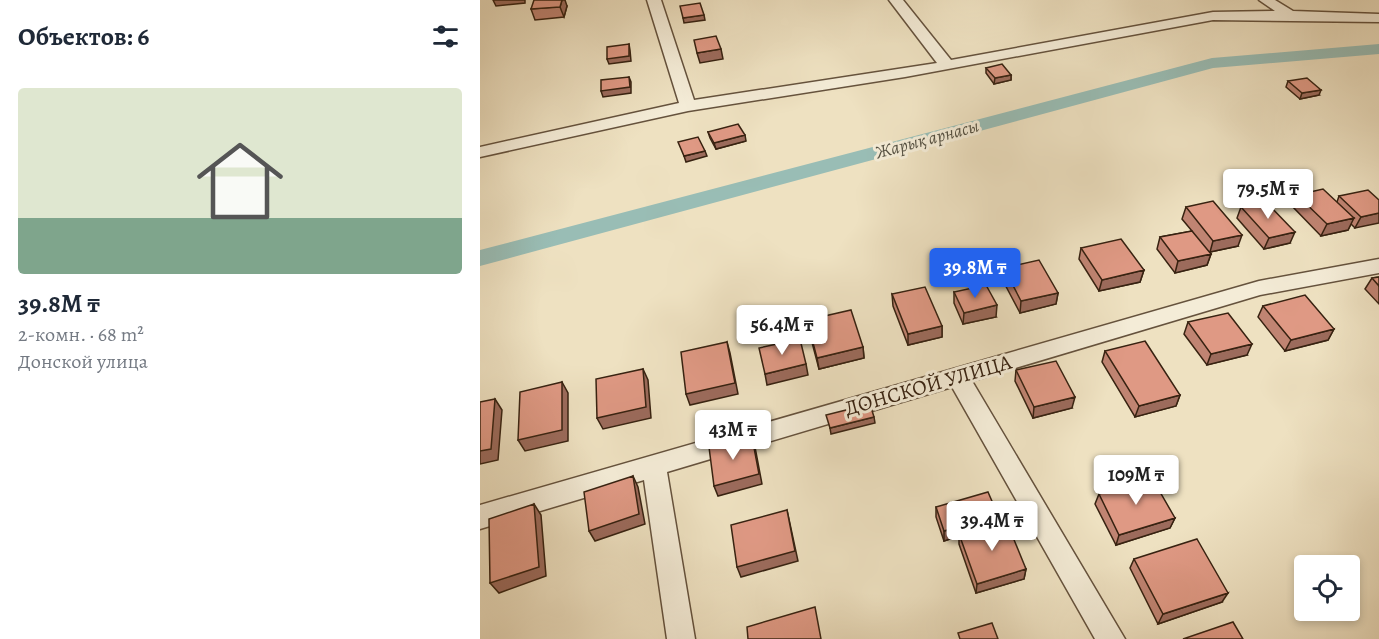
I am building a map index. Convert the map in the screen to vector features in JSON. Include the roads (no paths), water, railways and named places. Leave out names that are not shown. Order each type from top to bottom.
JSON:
[{"type":"street","points":[[654,0],[688,106]]},
{"type":"street","points":[[896,0],[946,64]]},
{"type":"street","points":[[1266,0],[1290,15]]},
{"type":"street","points":[[480,152],[688,106],[946,64],[1213,16],[1290,15],[1379,18]]},
{"type":"street","name":"ДОНСКОЙ УЛИЦА","points":[[480,517],[1259,288],[1379,266]]},
{"type":"street","points":[[957,376],[1111,639]]},
{"type":"street","points":[[654,466],[681,639]]},
{"type":"waterway","name":"Жарық арнасы","points":[[480,258],[1212,63],[1379,49]]}]
